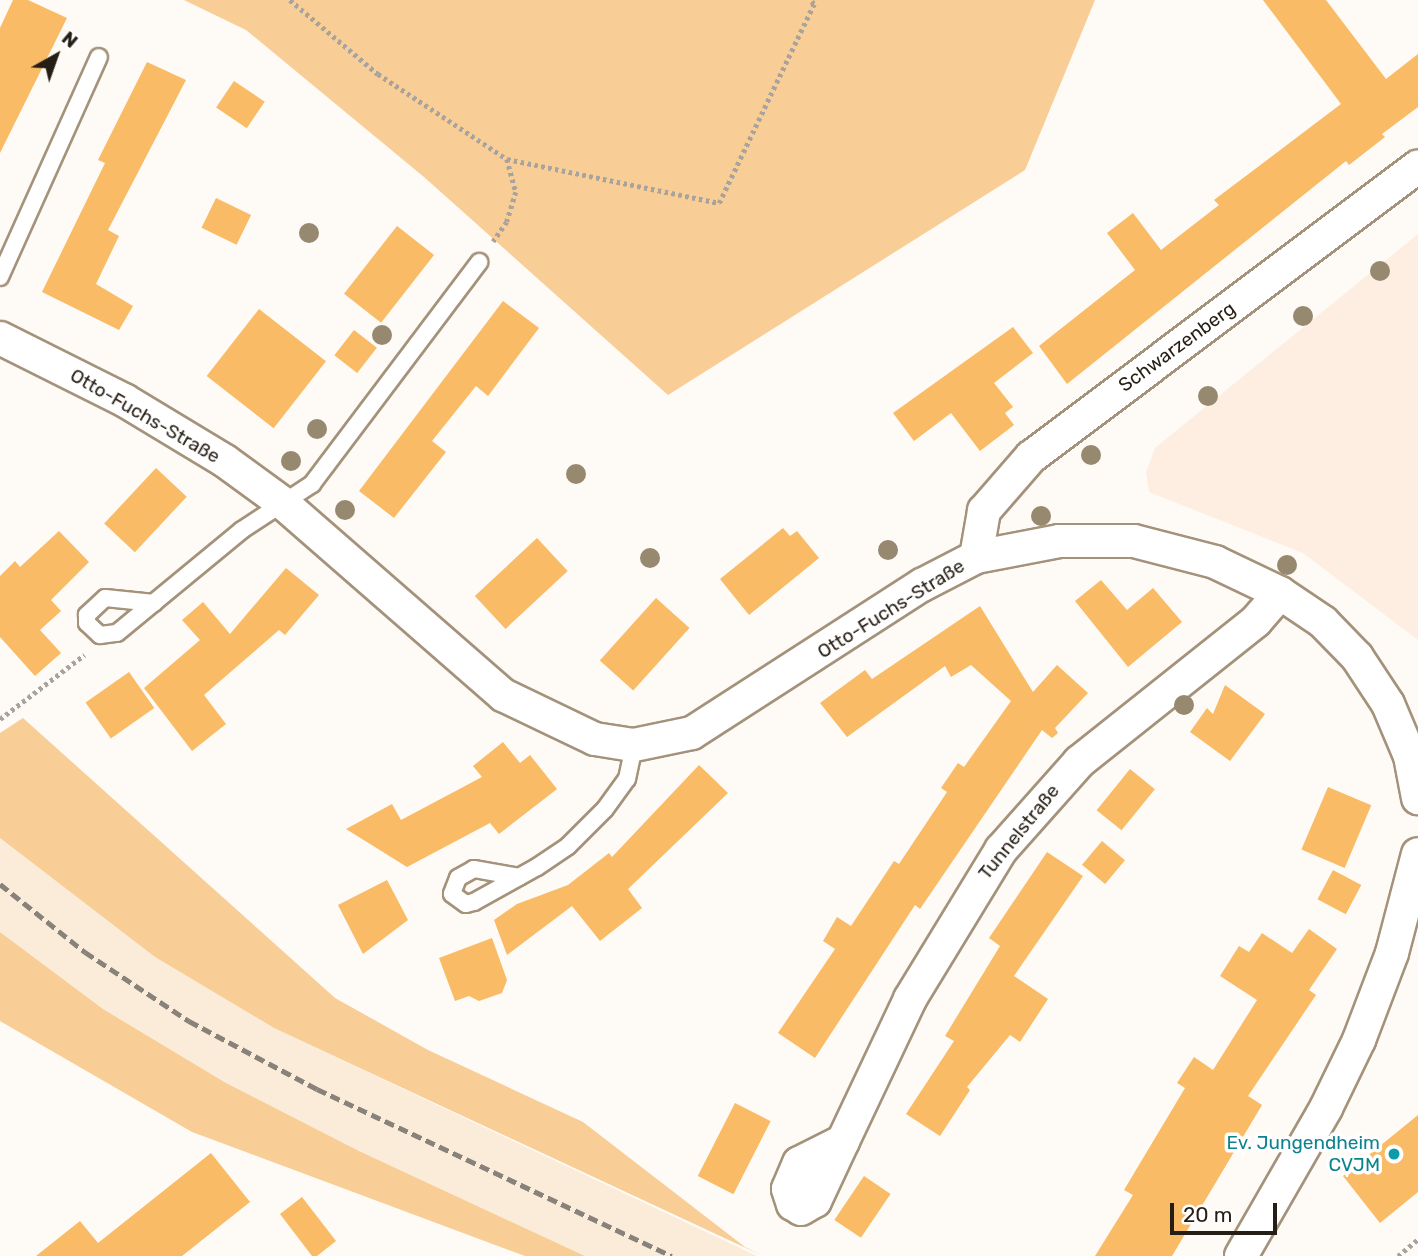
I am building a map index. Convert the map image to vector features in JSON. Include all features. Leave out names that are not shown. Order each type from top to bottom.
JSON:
[{"type":"street","name":"Schwarzenberg","points":[[976,557],[984,511],[1031,457],[1418,166]]},
{"type":"street","name":"Otto-Fuchs-Straße","points":[[0,338],[154,417],[284,503],[503,695],[595,739],[634,745],[692,733],[722,717],[922,585],[976,557],[1059,541],[1134,541],[1215,562],[1280,593],[1323,622],[1357,657],[1388,704],[1414,758],[1418,798]]},
{"type":"street","name":"Tunnelstraße","points":[[843,1141],[910,999],[1001,850],[1079,762],[1256,621],[1280,593]]},
{"type":"street","points":[[1241,1256],[1326,1108],[1359,1040],[1392,953],[1418,854]]},
{"type":"lane","points":[[0,277],[99,57]]},
{"type":"lane","points":[[154,603],[105,598],[87,615],[87,624],[100,635],[117,633],[154,603],[242,530],[312,484],[479,262]]},
{"type":"lane","points":[[519,877],[568,846],[605,809],[627,779],[634,745]]},
{"type":"path","points":[[289,0],[378,74],[507,159],[719,203],[814,4],[809,0]]},
{"type":"path","points":[[479,262],[507,222],[516,192],[507,159]]},
{"type":"path","points":[[0,719],[78,663],[100,635]]},
{"type":"path","points":[[1398,1256],[1418,1239]]},
{"type":"shaded area","points":[[184,0],[1095,0],[1025,170],[668,395],[424,177],[246,30]]},
{"type":"shaded area","points":[[1418,234],[1418,640],[1303,553],[1149,492],[1146,472],[1155,448]]},
{"type":"shaded area","points":[[23,718],[335,998],[428,1050],[583,1122],[745,1247],[763,1256],[274,1028],[155,957],[0,838],[0,733]]},
{"type":"shaded area","points":[[0,838],[155,957],[274,1028],[757,1256],[585,1256],[359,1151],[226,1083],[103,1009],[0,932]]},
{"type":"shaded area","points":[[0,932],[103,1009],[226,1083],[359,1151],[585,1256],[525,1256],[192,1132],[0,1021]]},
{"type":"building","points":[[13,0],[28,0],[67,18],[0,153],[0,28]]},
{"type":"building","points":[[1263,0],[1326,0],[1386,79],[1418,54],[1418,107],[1382,134],[1385,137],[1349,165],[1346,161],[1067,384],[1039,346],[1135,270],[1107,233],[1133,213],[1161,250],[1219,205],[1214,200],[1341,104]]},
{"type":"building","points":[[147,62],[186,80],[108,230],[119,236],[96,284],[133,306],[119,330],[42,292],[105,163],[98,160]]},
{"type":"building","points":[[234,81],[265,102],[247,128],[216,108]]},
{"type":"building","points":[[216,198],[251,215],[237,245],[202,228]]},
{"type":"building","points":[[397,226],[434,255],[381,323],[344,294]]},
{"type":"building","points":[[503,301],[539,328],[488,396],[476,386],[432,441],[446,452],[394,518],[359,491]]},
{"type":"building","points":[[259,309],[326,361],[274,428],[207,376]]},
{"type":"building","points":[[1013,327],[1033,353],[994,383],[1013,407],[1005,413],[1014,425],[980,451],[951,413],[914,441],[893,413]]},
{"type":"building","points":[[354,330],[377,348],[357,373],[334,355]]},
{"type":"building","points":[[156,468],[187,497],[135,552],[104,524]]},
{"type":"building","points":[[783,528],[790,536],[797,531],[819,558],[749,615],[720,579]]},
{"type":"building","points":[[59,531],[89,562],[51,600],[61,611],[40,630],[61,653],[35,676],[0,637],[0,576],[15,561],[20,567]]},
{"type":"building","points":[[537,538],[568,571],[506,629],[475,596]]},
{"type":"building","points":[[286,568],[319,595],[285,635],[279,630],[204,695],[226,724],[192,751],[144,688],[200,640],[182,620],[203,602],[230,634]]},
{"type":"building","points":[[1101,580],[1127,610],[1153,588],[1182,622],[1128,667],[1075,601]]},
{"type":"building","points":[[656,598],[689,628],[633,691],[600,660]]},
{"type":"building","points":[[980,606],[1033,692],[1057,665],[1088,693],[1055,728],[1058,733],[1052,738],[1042,730],[920,909],[915,905],[815,1058],[778,1033],[835,949],[823,941],[837,917],[851,926],[894,861],[899,864],[947,792],[941,788],[958,763],[964,767],[1011,701],[971,665],[951,677],[945,666],[847,737],[820,703],[865,670],[872,679]]},
{"type":"building","points":[[129,672],[154,708],[111,738],[86,702]]},
{"type":"building","points":[[1225,685],[1265,714],[1230,761],[1190,732],[1207,708],[1213,714]]},
{"type":"building","points":[[503,742],[520,763],[530,755],[557,789],[499,834],[490,823],[407,867],[346,829],[392,804],[401,820],[482,777],[473,766]]},
{"type":"building","points":[[699,765],[728,793],[628,889],[642,908],[600,941],[572,906],[507,955],[494,920],[517,904],[568,885],[609,853],[612,857]]},
{"type":"building","points":[[1130,769],[1155,789],[1122,830],[1097,810]]},
{"type":"building","points":[[1328,787],[1371,805],[1345,868],[1301,850]]},
{"type":"building","points":[[1102,841],[1125,860],[1105,884],[1082,865]]},
{"type":"building","points":[[1047,852],[1083,876],[1014,976],[1048,999],[1020,1042],[1010,1035],[967,1087],[970,1090],[940,1136],[906,1114],[954,1041],[945,1036],[1000,946],[989,938]]},
{"type":"building","points":[[1333,870],[1361,885],[1346,914],[1318,899]]},
{"type":"building","points":[[387,880],[408,920],[363,954],[338,905]]},
{"type":"building","points":[[1309,929],[1337,949],[1309,990],[1316,995],[1248,1096],[1262,1105],[1172,1256],[1095,1256],[1133,1195],[1124,1190],[1185,1088],[1177,1083],[1194,1057],[1213,1070],[1257,1000],[1220,976],[1239,946],[1249,952],[1262,933],[1292,953]]},
{"type":"building","points":[[492,938],[507,980],[502,993],[479,1001],[469,996],[455,1001],[439,958]]},
{"type":"building","points":[[735,1103],[771,1121],[733,1194],[698,1176]]},
{"type":"building","name":"Ev. Jungendheim CVJM","points":[[1418,1115],[1418,1192],[1380,1223],[1343,1176]]},
{"type":"building","points":[[211,1153],[250,1202],[182,1256],[36,1256],[80,1221],[98,1243]]},
{"type":"building","points":[[864,1176],[891,1194],[861,1238],[834,1220]]},
{"type":"building","points":[[302,1197],[336,1241],[317,1256],[312,1256],[280,1214]]},
{"type":"railway","points":[[0,884],[85,952],[189,1021],[317,1089],[672,1256]]},
{"type":"place","name":"Ev. Jungendheim CVJM","points":[[1394,1154]]}]
